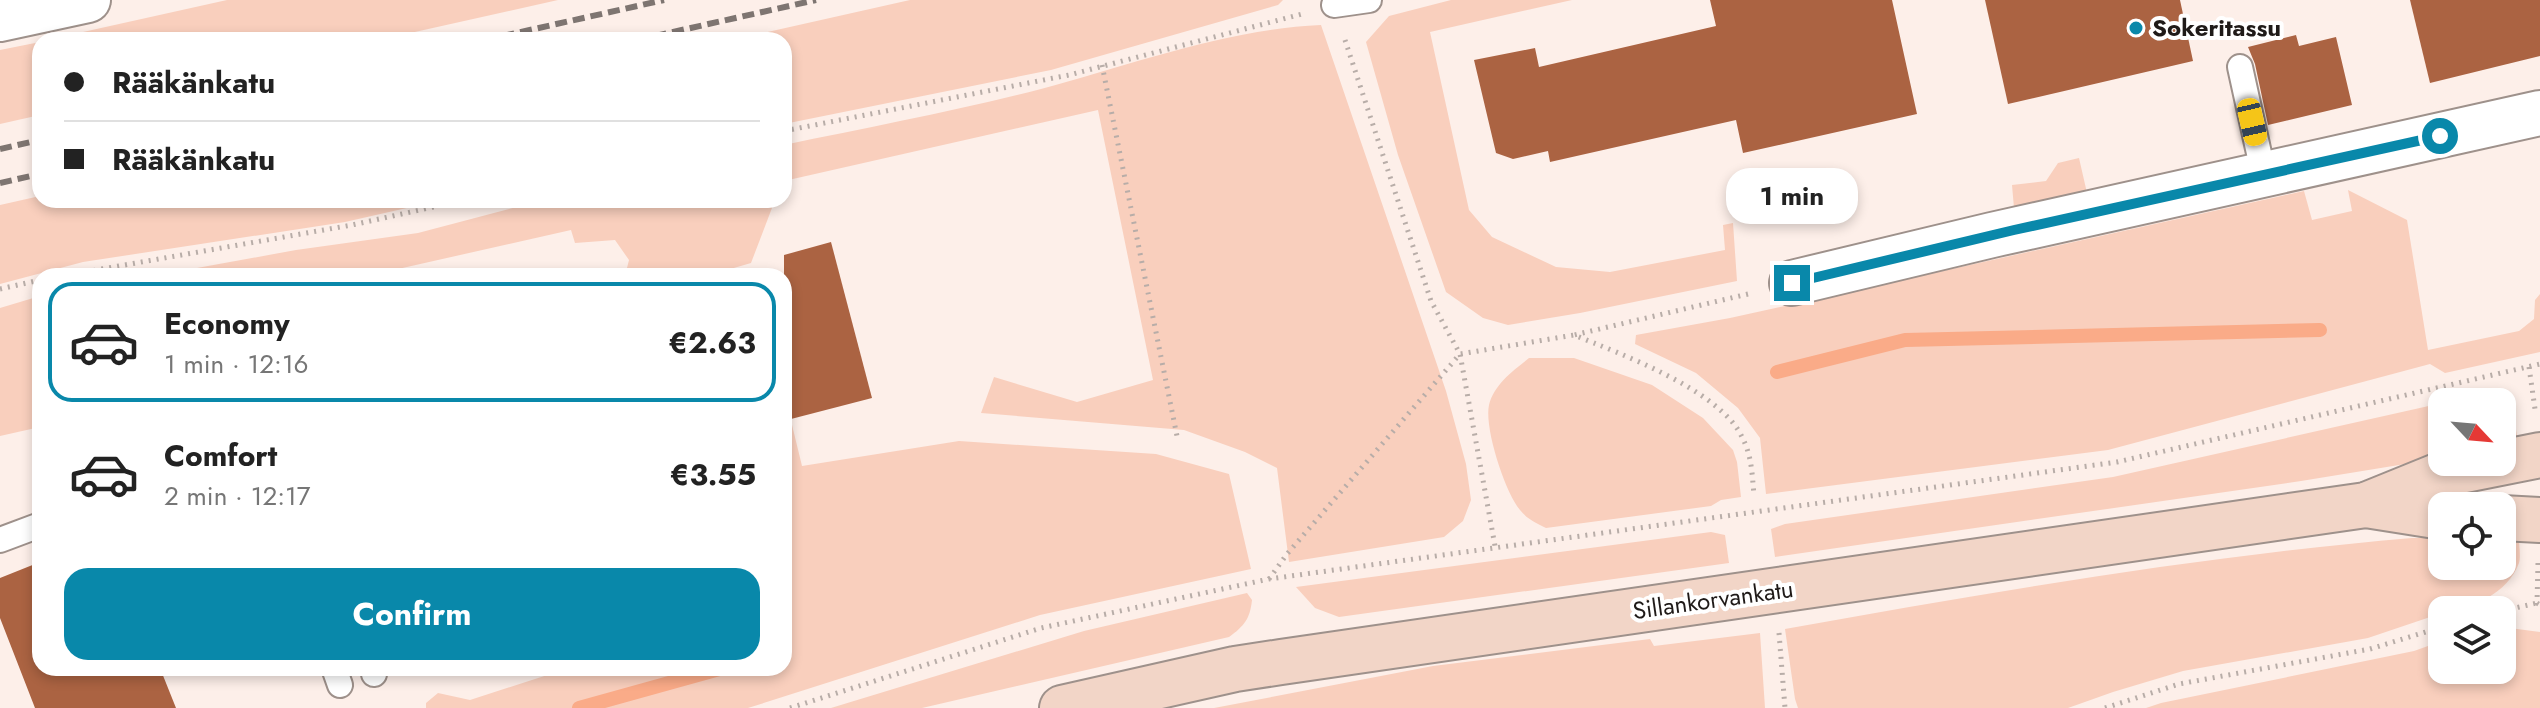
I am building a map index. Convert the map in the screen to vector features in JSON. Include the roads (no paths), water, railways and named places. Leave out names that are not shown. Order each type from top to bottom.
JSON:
[{"type":"main road","name":"Sillankorvankatu","points":[[1062,708],[1235,669],[2366,505],[2440,475],[2540,455]]},
{"type":"main road","name":"Sillankorvankatu","points":[[2366,505],[2428,515]]},
{"type":"main road","points":[[2516,519],[2540,520]]},
{"type":"street","points":[[0,19],[88,0]]},
{"type":"street","points":[[1792,283],[2005,232],[2540,113]]},
{"type":"lane","points":[[1334,5],[1369,0]]},
{"type":"lane","points":[[2240,67],[2264,176]]},
{"type":"lane","points":[[0,540],[32,528]]},
{"type":"waterway","points":[[1777,372],[1905,340],[2320,330]]},
{"type":"waterway","points":[[579,708],[694,676]]},
{"type":"railway","points":[[521,32],[664,0]]},
{"type":"railway","points":[[673,32],[816,0]]},
{"type":"railway","points":[[0,149],[32,142]]},
{"type":"railway","points":[[0,183],[32,176]]},
{"type":"place","name":"Sokeritassu","points":[[2136,28]]}]
